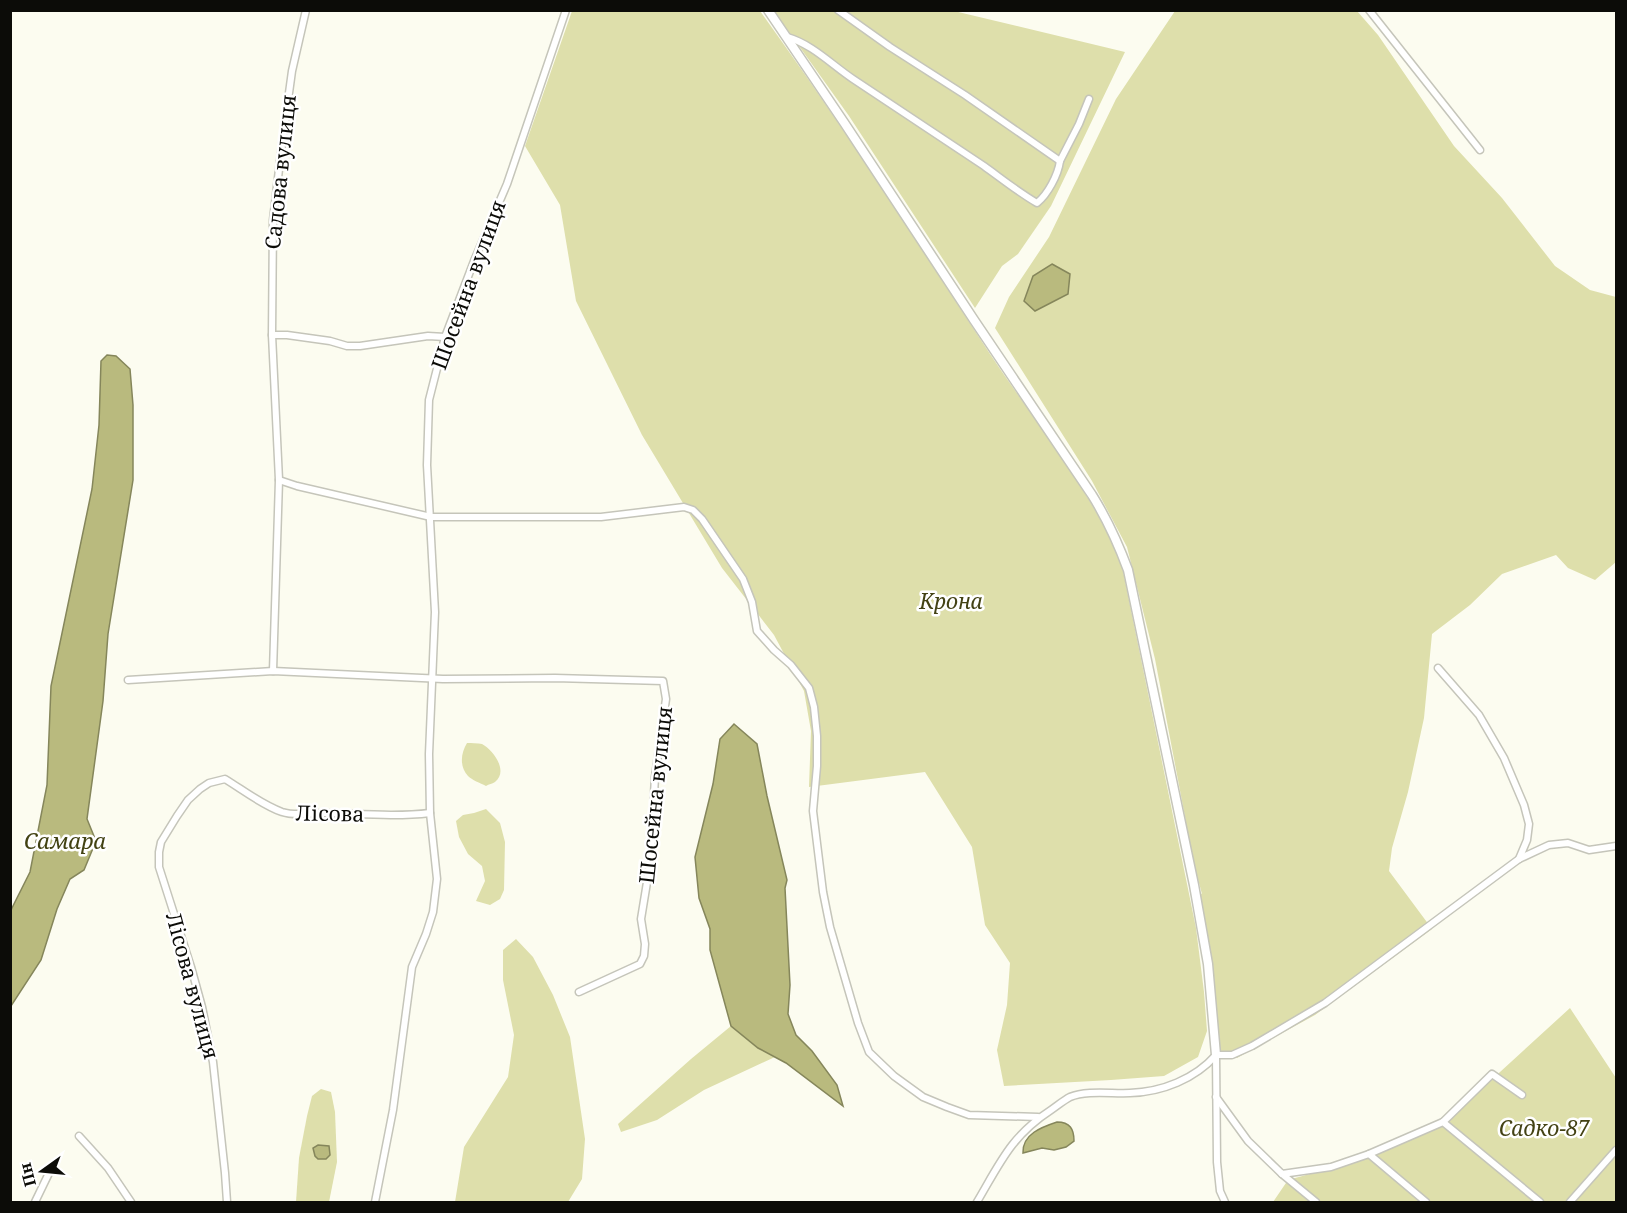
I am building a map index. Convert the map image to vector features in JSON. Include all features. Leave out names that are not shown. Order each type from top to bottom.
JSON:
[{"type":"street","name":"Садова вулиця","points":[[273,671],[279,480],[272,335],[273,220],[292,71],[306,10]]},
{"type":"street","name":"Шосейна вулиця","points":[[375,1203],[393,1110],[412,967],[433,912],[437,879],[430,813],[429,733],[435,612],[428,465],[429,400],[446,337],[474,261],[507,184],[566,10]]},
{"type":"street","points":[[768,10],[1092,495],[1117,539],[1128,570],[1194,885],[1208,964],[1216,1055],[1217,1162],[1220,1191],[1225,1203]]},
{"type":"street","points":[[838,10],[1060,161]]},
{"type":"street","points":[[1368,10],[1480,150]]},
{"type":"street","points":[[788,37],[807,45],[1037,203],[1049,187],[1089,99]]},
{"type":"street","points":[[272,335],[297,336],[347,346],[370,345],[428,336],[446,337]]},
{"type":"street","points":[[279,480],[431,517],[601,517],[684,507],[693,510],[702,519],[743,579],[752,602],[757,631],[791,665],[809,688],[814,707],[817,736],[813,811],[823,892],[830,927],[858,1023],[869,1052],[894,1076],[923,1097],[947,1107],[969,1115],[1038,1117]]},
{"type":"street","points":[[1438,668],[1479,715],[1504,758],[1524,805],[1529,824],[1527,840],[1519,860]]},
{"type":"street","name":"Шосейна вулиця","points":[[128,680],[273,671],[473,679],[555,678],[663,681],[666,699],[655,777],[650,864],[641,919],[645,944],[644,956],[640,964],[579,992]]},
{"type":"street","name":"Лісова","points":[[161,842],[177,816],[200,789],[209,783],[225,779],[279,811],[293,815],[430,813]]},
{"type":"street","name":"Лісова вулиця","points":[[161,842],[159,867],[191,967],[213,1062],[227,1203]]},
{"type":"street","points":[[977,1203],[1015,1140],[1038,1117],[1070,1097],[1099,1093],[1132,1093],[1162,1088],[1191,1077],[1216,1055],[1232,1055],[1252,1046],[1325,1003],[1519,860],[1548,845],[1568,843],[1589,850],[1617,846]]},
{"type":"street","points":[[1282,1174],[1331,1167],[1369,1154],[1443,1122],[1492,1074],[1522,1095]]},
{"type":"street","points":[[1216,1096],[1248,1141],[1316,1203]]},
{"type":"street","points":[[1443,1122],[1540,1203]]},
{"type":"street","points":[[79,1136],[108,1168],[131,1203]]},
{"type":"street","points":[[1570,1203],[1617,1150]]},
{"type":"street","points":[[1369,1154],[1426,1203]]},
{"type":"street","points":[[35,1203],[50,1171]]},
{"type":"green space","name":"Крона","points":[[572,11],[760,11],[843,130],[990,354],[1077,480],[1108,533],[1121,561],[1196,928],[1207,1031],[1198,1057],[1164,1076],[1004,1086],[997,1050],[1007,1005],[1010,963],[985,925],[972,847],[925,772],[809,787],[811,731],[804,691],[774,635],[722,568],[642,435],[576,301],[560,205],[525,146]]},
{"type":"green space","points":[[774,11],[954,11],[1125,52],[1051,206],[1018,254],[1002,266],[975,308],[849,116]]},
{"type":"green space","points":[[1175,11],[1357,11],[1378,35],[1454,146],[1502,198],[1555,266],[1590,290],[1616,297],[1616,562],[1595,580],[1568,568],[1556,555],[1502,574],[1470,605],[1432,634],[1424,718],[1408,792],[1392,848],[1389,871],[1432,929],[1315,1015],[1237,1058],[1219,1051],[1197,891],[1202,894],[1182,821],[1186,822],[1155,659],[1127,547],[1092,481],[995,328],[1009,297],[1049,237],[1116,99]]},
{"type":"green space","points":[[467,743],[482,744],[495,756],[500,772],[495,782],[486,786],[472,779],[465,772],[462,760]]},
{"type":"green space","points":[[486,809],[500,823],[505,842],[504,890],[500,899],[490,905],[476,901],[485,881],[482,866],[468,854],[459,837],[456,821],[463,815]]},
{"type":"green space","points":[[516,939],[533,957],[553,995],[570,1037],[585,1139],[582,1179],[568,1202],[455,1202],[464,1147],[508,1077],[514,1035],[503,980],[503,950]]},
{"type":"green space","name":"Садко-87","points":[[1570,1008],[1616,1078],[1616,1202],[1273,1202],[1288,1180],[1360,1160],[1442,1125]]},
{"type":"green space","points":[[731,1026],[758,1048],[775,1057],[704,1090],[657,1120],[621,1132],[618,1124]]},
{"type":"green space","points":[[321,1089],[331,1092],[335,1112],[337,1162],[329,1202],[296,1202],[299,1158],[307,1116],[312,1096]]},
{"type":"water","points":[[1052,264],[1070,274],[1068,294],[1035,311],[1024,301],[1033,276]]},
{"type":"water","name":"Самара","points":[[107,355],[116,356],[130,369],[133,405],[133,480],[108,634],[103,701],[87,819],[96,841],[84,870],[70,879],[57,909],[41,960],[11,1006],[11,910],[30,872],[47,785],[51,686],[92,489],[99,425],[101,361]]},
{"type":"water","points":[[734,724],[757,744],[787,880],[785,888],[790,985],[788,1014],[796,1035],[812,1051],[837,1085],[843,1106],[786,1063],[758,1048],[731,1026],[710,950],[710,929],[699,898],[695,857],[713,784],[720,739]]},
{"type":"water","points":[[1057,1122],[1065,1123],[1070,1127],[1074,1141],[1066,1147],[1054,1150],[1042,1148],[1023,1153],[1029,1136]]},
{"type":"water","points":[[318,1145],[329,1146],[330,1155],[326,1159],[318,1159],[315,1156],[313,1148]]}]
